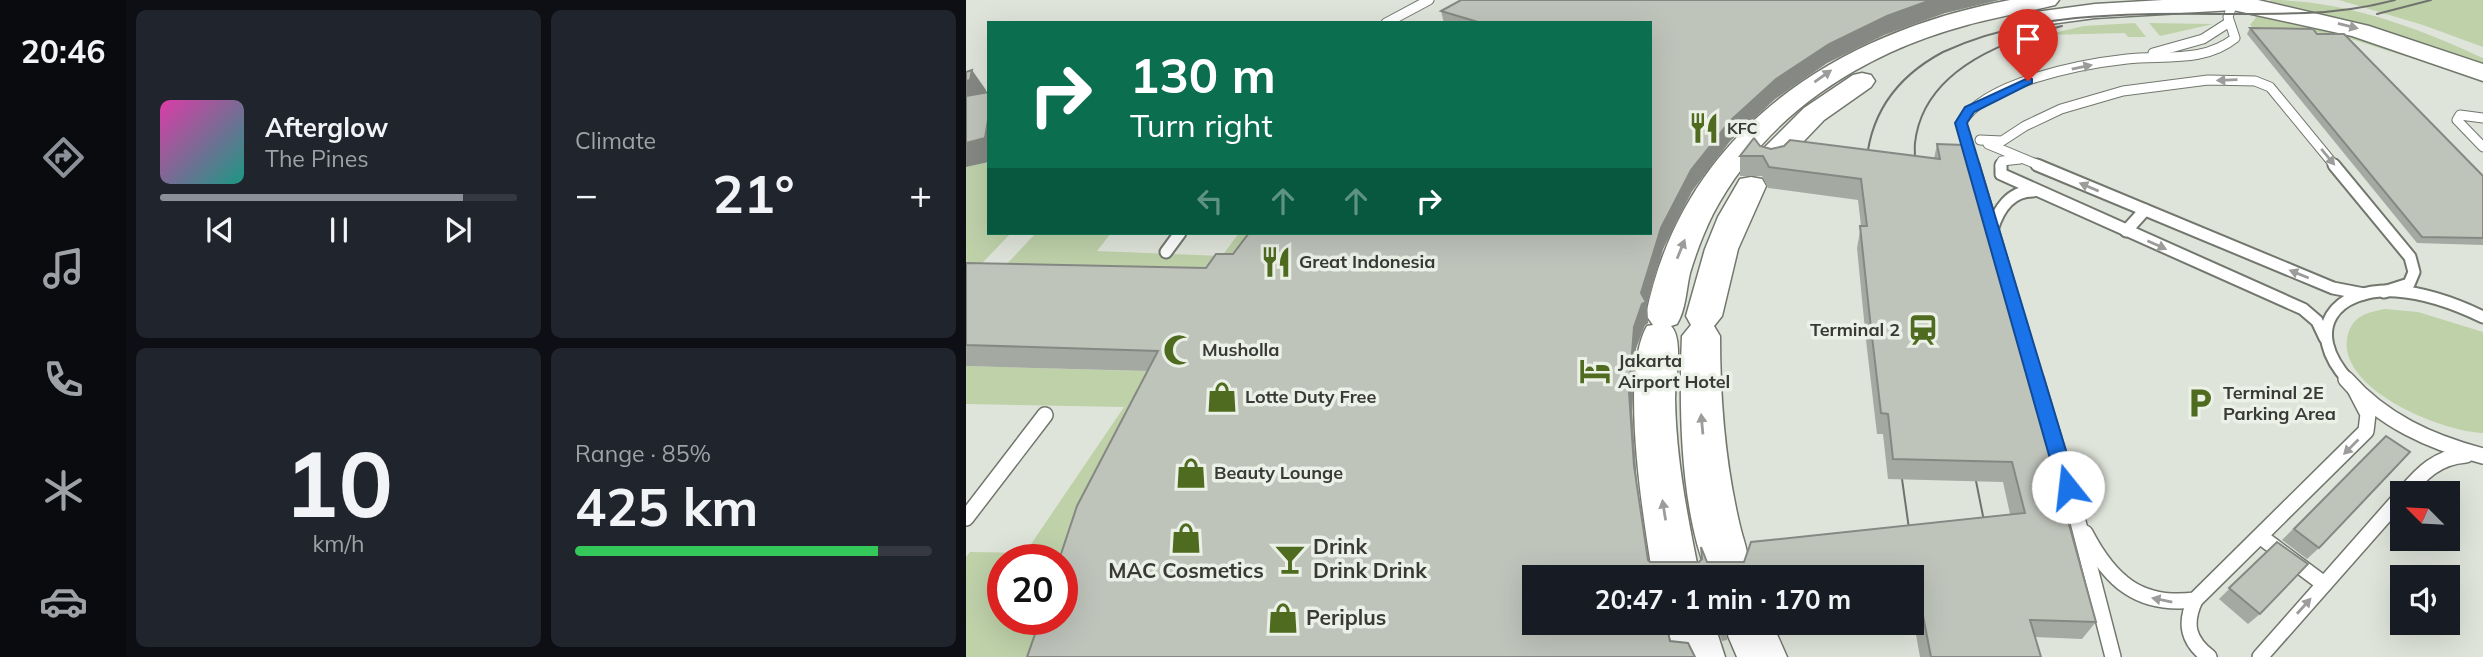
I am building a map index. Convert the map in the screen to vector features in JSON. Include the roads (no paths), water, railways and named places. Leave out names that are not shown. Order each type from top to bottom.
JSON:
[{"type":"street","points":[[1675,565],[1656,455],[1653,395],[1662,325],[1678,255],[1697,212],[1729,163],[1770,116],[1834,69],[1878,47],[1946,21],[2047,0]]},
{"type":"street","points":[[2310,0],[2390,19],[2483,53]]},
{"type":"street","points":[[1771,158],[1814,114],[1839,96],[1898,62],[1926,50],[2009,24],[2159,3],[2318,19],[2385,36],[2483,74]]},
{"type":"street","points":[[1726,563],[1704,457],[1699,394],[1703,326],[1720,247],[1734,213],[1751,186]]},
{"type":"street","points":[[1694,635],[1700,657]]},
{"type":"lane","points":[[1390,21],[1429,0]]},
{"type":"lane","points":[[2128,58],[2188,56],[2221,48],[2235,38],[2236,9]]},
{"type":"lane","points":[[2113,657],[2076,514],[1962,127],[1964,113],[2001,92],[2056,73],[2203,40],[2221,30],[2236,9]]},
{"type":"lane","points":[[1980,140],[2002,141],[2027,125],[2085,100],[2183,82],[2255,80],[2270,87],[2410,257],[2414,272],[2409,284],[2384,292]]},
{"type":"lane","points":[[2483,118],[2465,114],[2460,115],[2457,120],[2483,146]]},
{"type":"lane","points":[[1962,127],[1980,140],[2030,162],[2333,288],[2364,294],[2412,294],[2483,312]]},
{"type":"lane","points":[[2030,162],[2006,159],[1999,164],[1999,169],[2006,178],[2303,309],[2318,321],[2334,363],[2355,389],[2368,411],[2366,431],[2195,600],[2186,625],[2188,637],[2208,657]]},
{"type":"lane","points":[[1992,230],[1999,212],[2014,194],[2023,190],[2038,192]]},
{"type":"lane","points":[[2126,231],[2145,210]]},
{"type":"lane","points":[[1166,252],[1179,235]]},
{"type":"lane","points":[[2325,338],[2327,318],[2337,306],[2364,294]]},
{"type":"lane","points":[[2457,306],[2483,317]]},
{"type":"lane","points":[[2355,389],[2384,415],[2420,435],[2483,457]]},
{"type":"lane","points":[[966,518],[1045,415]]},
{"type":"lane","points":[[2415,481],[2428,467],[2445,457],[2483,457]]},
{"type":"lane","points":[[2260,657],[2390,509]]},
{"type":"lane","points":[[2076,514],[2088,540],[2123,583],[2159,601],[2195,600]]},
{"type":"lane","points":[[2261,537],[2324,584]]},
{"type":"tram line","points":[[1866,170],[1872,132],[1888,100],[1899,86],[1911,73],[1943,52],[1986,36],[2075,18],[2339,11],[2395,0]]},
{"type":"tram line","points":[[2377,14],[2431,0]]},
{"type":"tram line","points":[[1917,176],[1915,143],[1921,118],[1933,96],[1949,78],[1969,63],[2014,40],[2062,26]]},
{"type":"tram line","points":[[1902,479],[1911,543]]},
{"type":"tram line","points":[[1976,481],[1987,536]]},
{"type":"place","name":"KFC","points":[[1704,128]]},
{"type":"place","name":"Great Indonesia","points":[[1276,262]]},
{"type":"place","name":"Terminal 2","points":[[1923,330]]},
{"type":"place","name":"Musholla","points":[[1179,350]]},
{"type":"place","name":"Jakarta Airport Hotel","points":[[1595,371]]},
{"type":"place","name":"Lotte Duty Free","points":[[1222,397]]},
{"type":"place","name":"Terminal 2E Parking Area","points":[[2200,403]]},
{"type":"place","name":"Beauty Lounge","points":[[1191,473]]},
{"type":"place","name":"MAC Cosmetics","points":[[1186,538]]},
{"type":"place","name":"Drink Drink Drink","points":[[1290,559]]},
{"type":"place","name":"Periplus","points":[[1283,618]]}]
